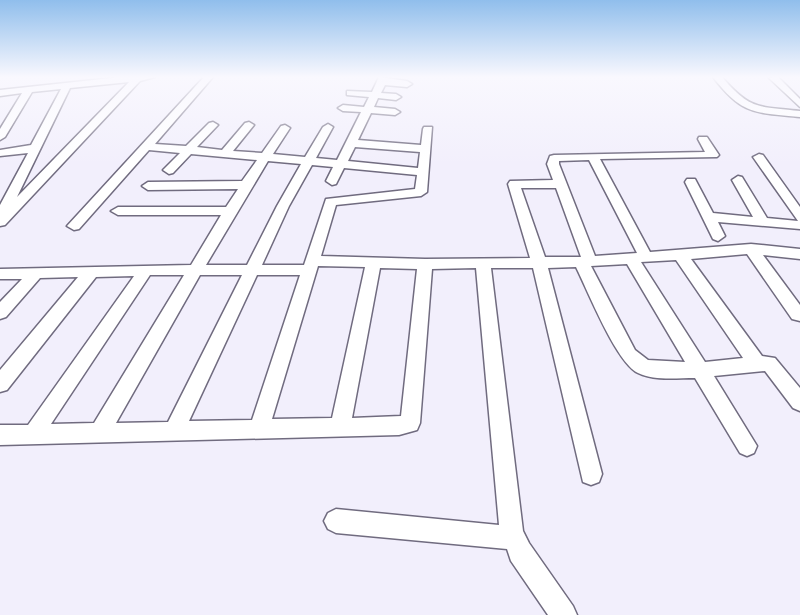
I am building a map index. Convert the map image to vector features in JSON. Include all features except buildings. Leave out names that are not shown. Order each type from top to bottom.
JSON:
[{"type":"street","points":[[0,137],[19,106]]},
{"type":"street","points":[[4,213],[57,106]]},
{"type":"street","points":[[4,213],[106,106]]},
{"type":"street","points":[[74,226],[183,106]]},
{"type":"street","points":[[332,181],[369,106]]},
{"type":"street","points":[[743,106],[759,111],[800,114]]},
{"type":"street","points":[[343,108],[395,112]]},
{"type":"street","points":[[169,170],[213,124]]},
{"type":"street","points":[[225,153],[249,125]]},
{"type":"street","points":[[174,431],[250,271],[306,162],[328,127]]},
{"type":"street","points":[[99,433],[197,271],[230,211],[285,128]]},
{"type":"street","points":[[259,429],[310,265],[333,201],[419,193],[428,129]]},
{"type":"street","points":[[703,139],[713,155],[554,158],[553,164],[585,261],[629,355],[643,367],[656,370],[698,370],[756,364],[772,365],[800,402]]},
{"type":"street","points":[[350,143],[426,149]]},
{"type":"street","points":[[146,146],[423,172]]},
{"type":"street","points":[[0,152],[36,148]]},
{"type":"street","points":[[593,156],[638,257],[698,370],[747,446]]},
{"type":"street","points":[[682,156],[694,179],[718,236]]},
{"type":"street","points":[[759,157],[800,217]]},
{"type":"street","points":[[738,180],[763,222]]},
{"type":"street","points":[[561,184],[514,184],[539,262],[591,474]]},
{"type":"street","points":[[148,186],[246,185]]},
{"type":"street","points":[[118,211],[230,211]]},
{"type":"street","points":[[709,217],[800,225]]},
{"type":"street","points":[[751,249],[798,315]]},
{"type":"street","points":[[0,274],[146,270],[250,271],[310,265],[373,263],[585,261],[751,249],[800,254]]},
{"type":"street","points":[[679,253],[756,364]]},
{"type":"street","points":[[340,427],[373,263]]},
{"type":"street","points":[[483,263],[512,538],[564,615]]},
{"type":"street","points":[[0,435],[399,426],[410,423],[426,264]]},
{"type":"street","points":[[33,434],[146,270]]},
{"type":"street","points":[[0,384],[92,271]]},
{"type":"street","points":[[0,313],[37,272]]},
{"type":"street","points":[[336,521],[512,538]]}]
